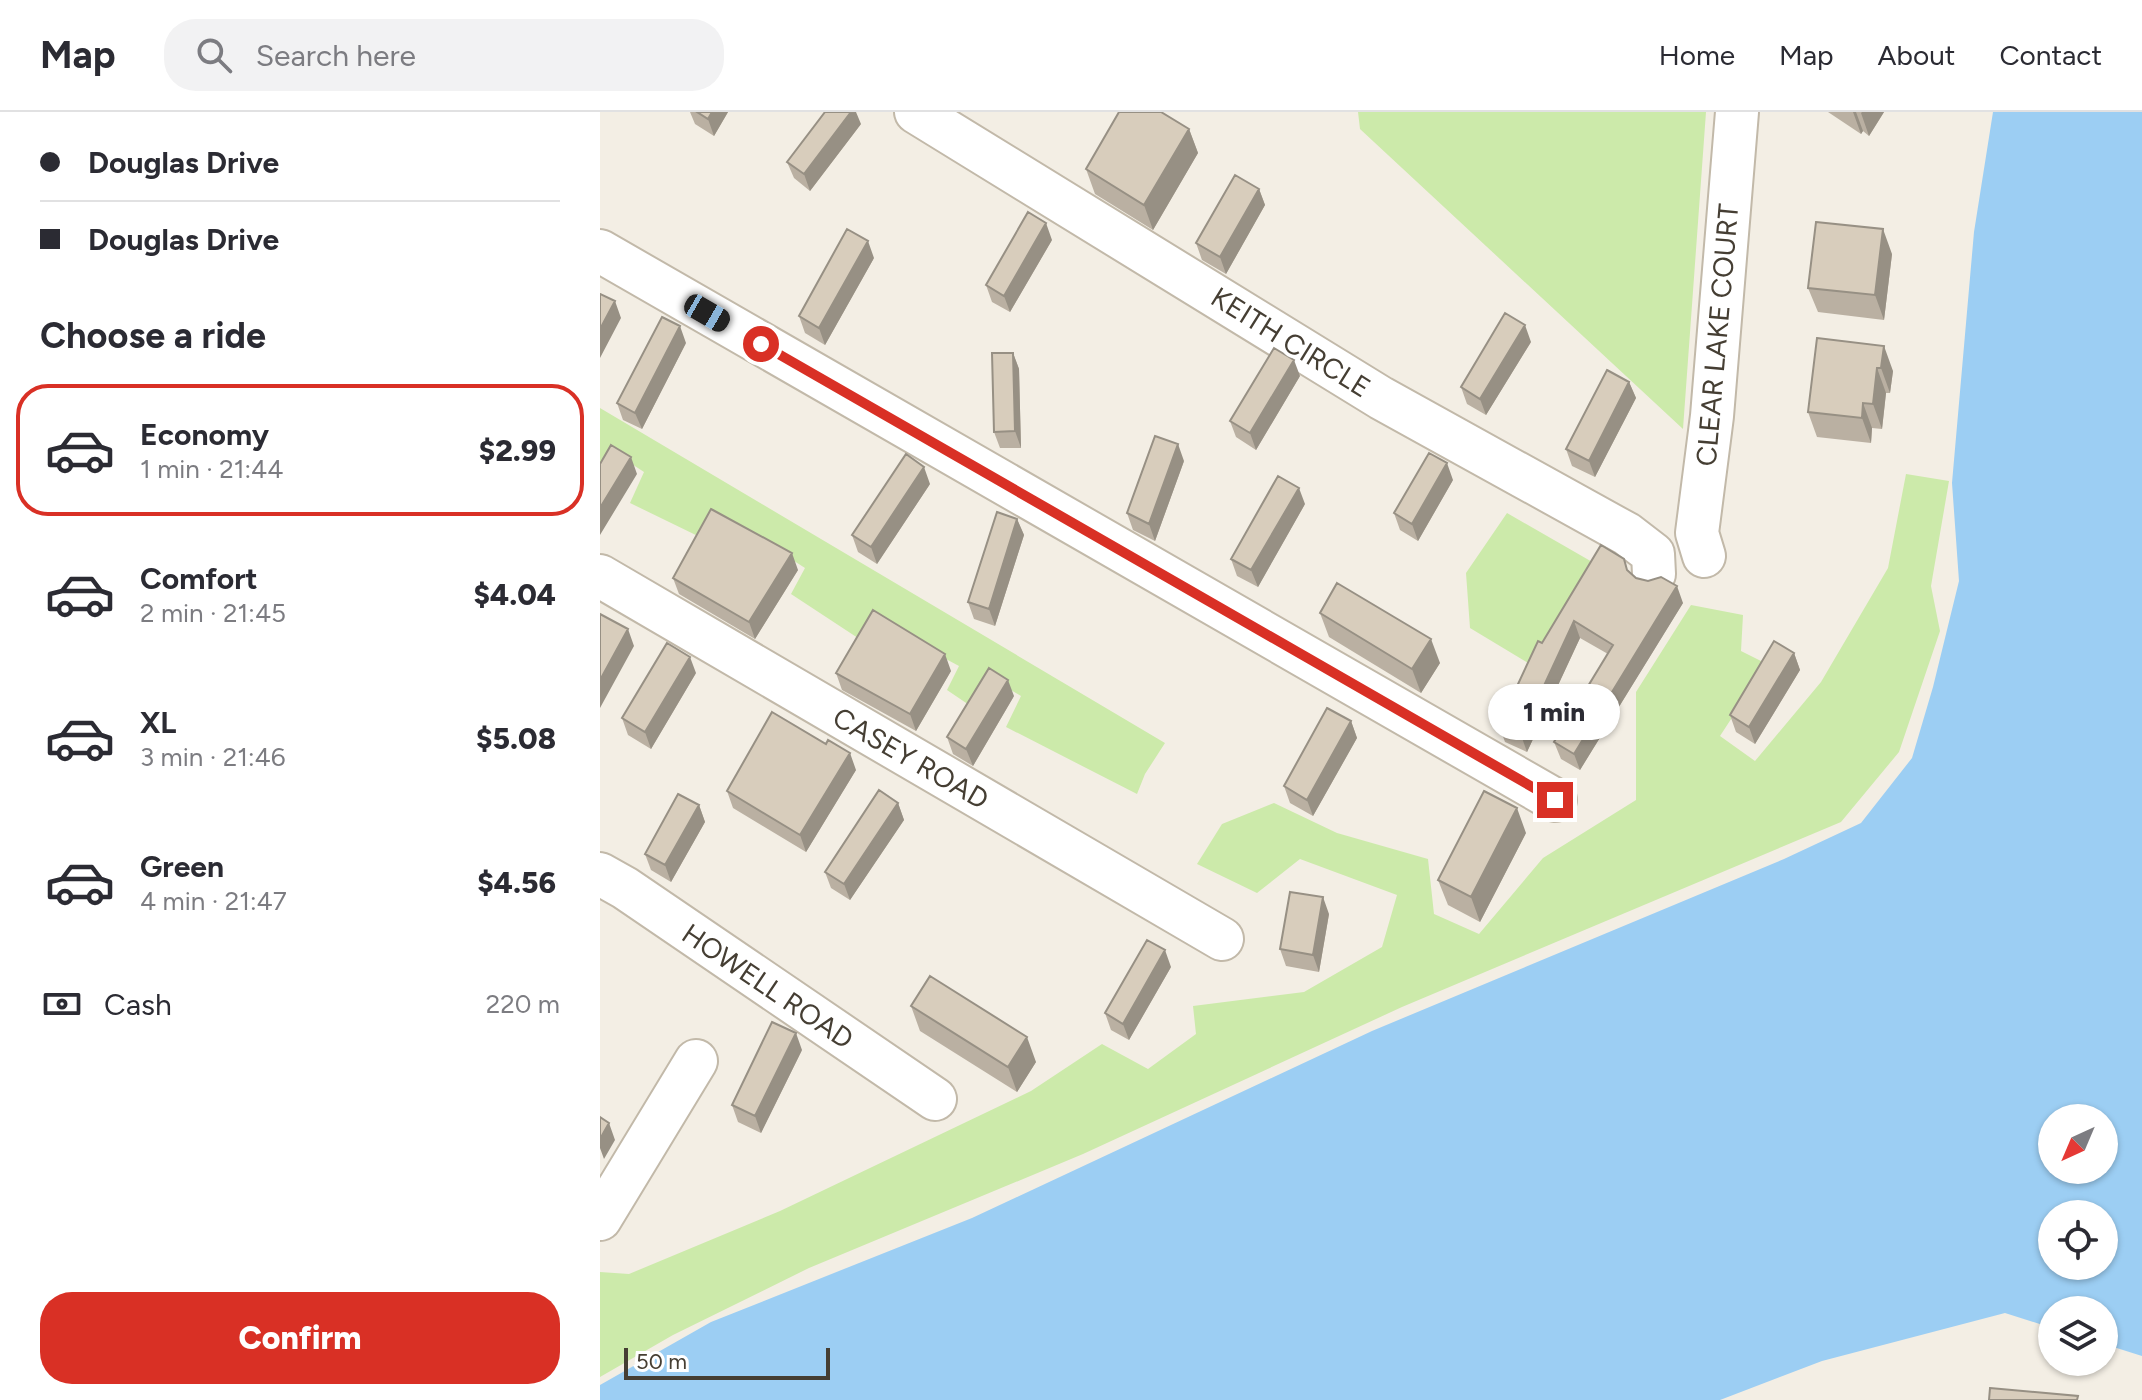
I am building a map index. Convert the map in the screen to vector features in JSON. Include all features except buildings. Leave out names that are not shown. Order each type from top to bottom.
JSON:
[{"type":"street","name":"KEITH CIRCLE","points":[[916,112],[1381,398],[1627,534],[1653,554],[1654,574]]},
{"type":"street","name":"CLEAR LAKE COURT","points":[[1704,556],[1697,533],[1712,416],[1737,112]]},
{"type":"street","points":[[600,251],[1555,800]]},
{"type":"street","name":"CASEY ROAD","points":[[600,576],[1222,939]]},
{"type":"street","name":"HOWELL ROAD","points":[[600,874],[935,1099]]},
{"type":"street","points":[[600,1219],[696,1061]]},
{"type":"green space","points":[[1358,112],[1706,112],[1683,429],[1360,129]]},
{"type":"green space","points":[[600,408],[1165,743],[1145,774],[1137,794],[1006,727],[1021,696],[994,680],[975,709],[947,690],[959,666],[931,651],[864,642],[791,594],[805,568],[774,548],[704,539],[630,503],[644,472],[615,453],[600,480]]},
{"type":"green space","points":[[1906,474],[1949,481],[1931,586],[1940,631],[1899,752],[1841,822],[1402,1007],[1083,1154],[809,1268],[673,1335],[600,1377],[600,1272],[629,1274],[780,1211],[1031,1091],[1102,1044],[1148,1069],[1196,1034],[1193,1006],[1304,992],[1382,947],[1397,895],[1300,859],[1257,893],[1197,864],[1222,824],[1274,803],[1337,833],[1428,859],[1434,914],[1479,934],[1543,858],[1636,800],[1636,692],[1691,605],[1743,615],[1741,651],[1767,664],[1720,736],[1755,761],[1821,682],[1888,568]]},
{"type":"green space","points":[[1507,513],[1594,563],[1528,663],[1470,628],[1466,573]]},
{"type":"water","points":[[1993,112],[2142,112],[2142,1356],[2118,1348],[2118,1296],[2038,1296],[2038,1324],[2005,1313],[1822,1361],[1720,1400],[600,1400],[600,1385],[711,1322],[972,1218],[1372,1031],[1784,859],[1861,823],[1912,758],[1933,687],[1959,581],[1952,483],[1974,232]]},
{"type":"route","points":[[761,344],[1555,800]]}]
